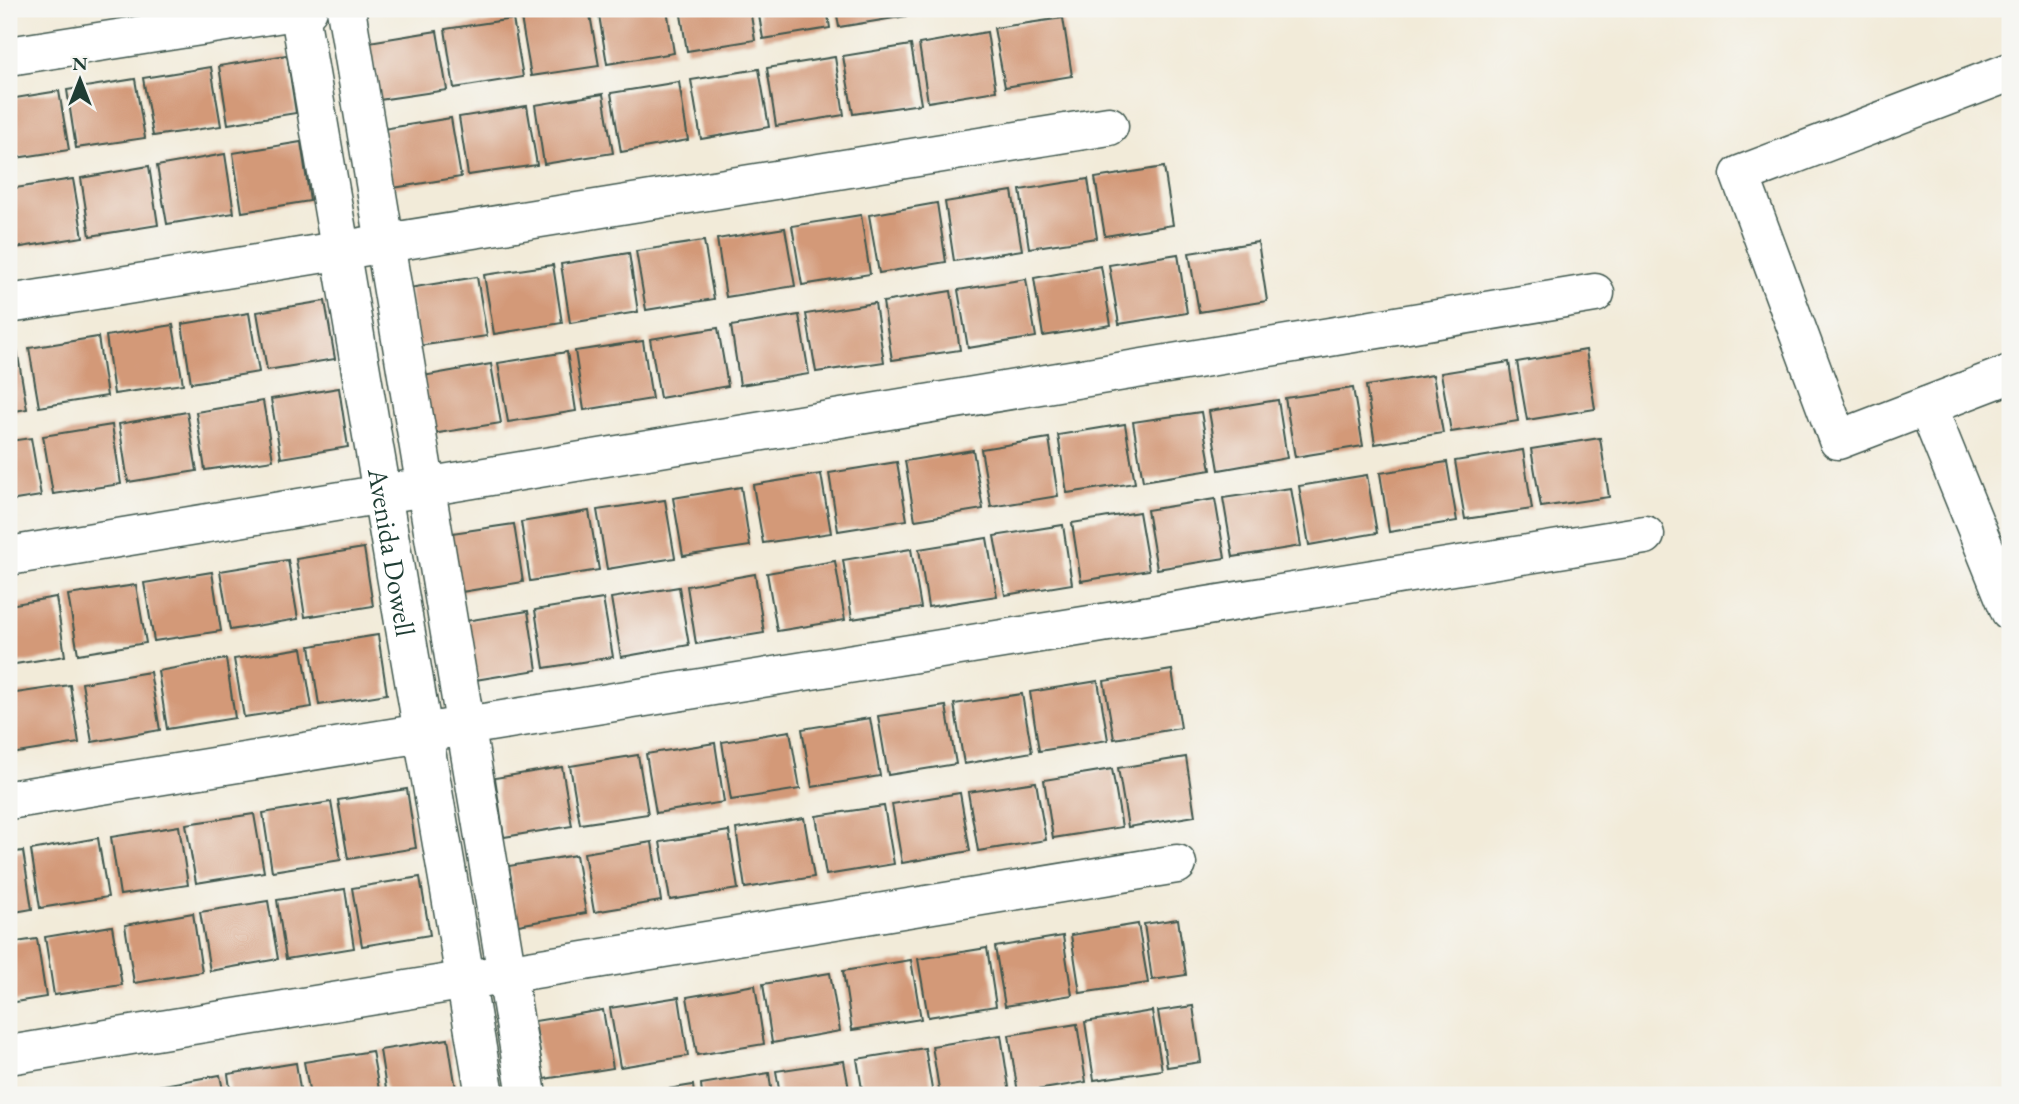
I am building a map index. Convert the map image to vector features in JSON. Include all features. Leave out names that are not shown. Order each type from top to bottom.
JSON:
[{"type":"street","name":"Avenida Dowell","points":[[302,9],[340,250],[485,1095]]},
{"type":"street","points":[[9,56],[302,9]]},
{"type":"street","name":"Avenida Dowell","points":[[346,9],[527,1095]]},
{"type":"street","points":[[2010,72],[1740,175],[1838,440],[2010,374]]},
{"type":"street","points":[[9,304],[1109,126]]},
{"type":"street","points":[[9,556],[1595,293]]},
{"type":"street","points":[[1927,405],[2010,611]]},
{"type":"street","points":[[9,800],[1646,535]]},
{"type":"street","points":[[9,1055],[1177,864]]},
{"type":"building","points":[[589,9],[599,66],[531,76],[521,18]]},
{"type":"building","points":[[598,9],[667,9],[674,53],[607,64]]},
{"type":"building","points":[[680,9],[750,9],[755,40],[687,51]]},
{"type":"building","points":[[758,9],[827,9],[830,28],[763,39]]},
{"type":"building","points":[[836,9],[905,9],[907,16],[839,27]]},
{"type":"building","points":[[914,9],[940,9],[940,10],[914,14]]},
{"type":"building","points":[[1063,18],[1072,76],[1005,87],[994,28]]},
{"type":"building","points":[[513,19],[523,77],[454,88],[445,29]]},
{"type":"building","points":[[437,31],[447,90],[379,100],[369,42]]},
{"type":"building","points":[[987,32],[996,91],[928,102],[919,44]]},
{"type":"building","points":[[911,45],[921,104],[853,114],[843,56]]},
{"type":"building","points":[[287,55],[296,113],[228,124],[219,66]]},
{"type":"building","points":[[835,57],[844,115],[776,126],[767,68]]},
{"type":"building","points":[[211,67],[221,126],[153,136],[143,78]]},
{"type":"building","points":[[759,69],[769,127],[701,139],[691,80]]},
{"type":"building","points":[[135,79],[145,138],[76,148],[67,90]]},
{"type":"building","points":[[679,82],[688,140],[621,152],[611,93]]},
{"type":"building","points":[[59,91],[69,150],[9,159],[9,99]]},
{"type":"building","points":[[603,94],[613,153],[544,164],[535,105]]},
{"type":"building","points":[[527,106],[537,165],[468,175],[459,117]]},
{"type":"building","points":[[451,118],[461,177],[393,188],[383,129]]},
{"type":"building","points":[[301,142],[310,201],[242,212],[233,153]]},
{"type":"building","points":[[225,154],[234,213],[167,224],[157,166]]},
{"type":"building","points":[[149,166],[158,225],[90,236],[81,178]]},
{"type":"building","points":[[1164,167],[1173,225],[1105,236],[1095,178]]},
{"type":"building","points":[[73,179],[83,237],[15,248],[9,213],[9,189]]},
{"type":"building","points":[[1088,179],[1097,238],[1029,248],[1020,190]]},
{"type":"building","points":[[1012,191],[1022,250],[954,261],[945,202]]},
{"type":"building","points":[[937,203],[946,262],[879,273],[869,215]]},
{"type":"building","points":[[861,215],[870,274],[802,285],[792,226]]},
{"type":"building","points":[[785,228],[795,286],[726,297],[717,239]]},
{"type":"building","points":[[704,241],[714,299],[646,310],[636,251]]},
{"type":"building","points":[[1258,242],[1267,301],[1199,312],[1189,253]]},
{"type":"building","points":[[629,253],[638,312],[570,323],[561,264]]},
{"type":"building","points":[[1178,254],[1187,313],[1119,324],[1109,265]]},
{"type":"building","points":[[553,265],[562,323],[494,334],[484,275]]},
{"type":"building","points":[[1101,266],[1111,325],[1043,336],[1034,278]]},
{"type":"building","points":[[477,277],[487,336],[418,346],[409,288]]},
{"type":"building","points":[[1026,279],[1036,337],[968,348],[958,290]]},
{"type":"building","points":[[951,291],[960,350],[892,360],[883,302]]},
{"type":"building","points":[[325,301],[335,359],[267,370],[257,312]]},
{"type":"building","points":[[875,303],[884,362],[816,372],[806,314]]},
{"type":"building","points":[[249,313],[259,372],[191,383],[182,324]]},
{"type":"building","points":[[799,315],[809,374],[740,385],[731,326]]},
{"type":"building","points":[[173,325],[183,384],[114,394],[106,336]]},
{"type":"building","points":[[718,328],[728,386],[660,398],[650,339]]},
{"type":"building","points":[[98,337],[107,396],[39,407],[29,348]]},
{"type":"building","points":[[643,341],[652,399],[584,410],[575,351]]},
{"type":"building","points":[[17,350],[27,409],[9,412],[9,352]]},
{"type":"building","points":[[1586,350],[1595,409],[1527,420],[1517,362]]},
{"type":"building","points":[[567,352],[576,411],[508,422],[498,363]]},
{"type":"building","points":[[1509,362],[1518,421],[1451,432],[1441,373]]},
{"type":"building","points":[[491,364],[501,423],[432,434],[423,376]]},
{"type":"building","points":[[1433,375],[1443,433],[1375,444],[1366,386]]},
{"type":"building","points":[[339,388],[348,447],[281,458],[271,399]]},
{"type":"building","points":[[1353,388],[1363,446],[1295,457],[1285,398]]},
{"type":"building","points":[[1278,400],[1287,458],[1219,470],[1209,411]]},
{"type":"building","points":[[263,401],[273,460],[205,470],[196,412]]},
{"type":"building","points":[[187,412],[197,471],[128,482],[119,424]]},
{"type":"building","points":[[1201,412],[1211,470],[1143,481],[1133,422]]},
{"type":"building","points":[[1125,424],[1135,483],[1067,493],[1058,435]]},
{"type":"building","points":[[112,425],[121,484],[53,494],[43,436]]},
{"type":"building","points":[[31,438],[41,496],[9,501],[9,441]]},
{"type":"building","points":[[1049,438],[1058,496],[991,507],[981,449]]},
{"type":"building","points":[[1600,438],[1609,497],[1541,507],[1531,449]]},
{"type":"building","points":[[973,450],[983,509],[915,520],[905,461]]},
{"type":"building","points":[[1523,450],[1532,509],[1465,519],[1455,461]]},
{"type":"building","points":[[897,462],[907,520],[838,531],[829,473]]},
{"type":"building","points":[[1447,462],[1457,521],[1389,532],[1380,473]]},
{"type":"building","points":[[821,474],[831,533],[763,543],[753,485]]},
{"type":"building","points":[[1367,475],[1377,533],[1309,545],[1299,486]]},
{"type":"building","points":[[741,487],[750,546],[683,556],[673,498]]},
{"type":"building","points":[[1291,488],[1301,546],[1233,557],[1223,498]]},
{"type":"building","points":[[1215,499],[1225,558],[1157,569],[1147,510]]},
{"type":"building","points":[[665,500],[675,558],[607,569],[597,510]]},
{"type":"building","points":[[589,511],[599,570],[530,581],[521,522]]},
{"type":"building","points":[[1139,512],[1149,570],[1081,581],[1072,523]]},
{"type":"building","points":[[514,524],[523,582],[455,593],[445,534]]},
{"type":"building","points":[[1063,525],[1072,584],[1005,595],[994,536]]},
{"type":"building","points":[[987,538],[997,596],[928,607],[919,549]]},
{"type":"building","points":[[364,548],[373,606],[305,617],[296,559]]},
{"type":"building","points":[[911,549],[921,608],[852,619],[843,560]]},
{"type":"building","points":[[288,560],[298,619],[230,630],[220,571]]},
{"type":"building","points":[[835,561],[845,620],[777,631],[767,573]]},
{"type":"building","points":[[212,572],[221,631],[154,641],[144,583]]},
{"type":"building","points":[[755,574],[764,633],[696,644],[687,586]]},
{"type":"building","points":[[136,585],[146,643],[78,654],[68,595]]},
{"type":"building","points":[[679,587],[689,645],[621,657],[611,598]]},
{"type":"building","points":[[56,597],[65,656],[9,665],[9,605]]},
{"type":"building","points":[[603,599],[613,657],[544,668],[535,610]]},
{"type":"building","points":[[528,611],[537,670],[469,681],[459,622]]},
{"type":"building","points":[[378,635],[387,694],[319,705],[310,646]]},
{"type":"building","points":[[302,648],[312,707],[244,717],[234,659]]},
{"type":"building","points":[[226,659],[235,718],[167,729],[158,671]]},
{"type":"building","points":[[1172,670],[1181,728],[1114,739],[1104,681]]},
{"type":"building","points":[[150,672],[160,730],[92,742],[82,683]]},
{"type":"building","points":[[1098,681],[1108,740],[1039,751],[1030,692]]},
{"type":"building","points":[[70,685],[79,743],[11,754],[9,694]]},
{"type":"building","points":[[1022,694],[1032,752],[964,764],[954,704]]},
{"type":"building","points":[[946,706],[956,764],[888,775],[878,716]]},
{"type":"building","points":[[870,718],[880,776],[812,787],[802,729]]},
{"type":"building","points":[[790,731],[800,789],[731,800],[722,742]]},
{"type":"building","points":[[715,743],[724,802],[656,813],[646,754]]},
{"type":"building","points":[[638,755],[648,814],[580,824],[570,766]]},
{"type":"building","points":[[1186,757],[1195,816],[1128,827],[1118,768]]},
{"type":"building","points":[[562,767],[572,826],[504,837],[495,778]]},
{"type":"building","points":[[1112,769],[1122,827],[1053,838],[1044,780]]},
{"type":"building","points":[[1036,782],[1046,840],[978,851],[968,792]]},
{"type":"building","points":[[407,789],[416,848],[348,859],[338,800]]},
{"type":"building","points":[[960,793],[970,851],[902,863],[892,804]]},
{"type":"building","points":[[331,802],[341,860],[272,871],[263,813]]},
{"type":"building","points":[[884,806],[894,864],[826,875],[816,816]]},
{"type":"building","points":[[254,814],[264,872],[196,883],[186,824]]},
{"type":"building","points":[[804,818],[814,877],[745,888],[736,829]]},
{"type":"building","points":[[179,826],[188,885],[120,895],[111,837]]},
{"type":"building","points":[[729,831],[738,889],[670,900],[660,842]]},
{"type":"building","points":[[98,838],[108,897],[40,908],[31,850]]},
{"type":"building","points":[[652,842],[661,901],[594,912],[584,853]]},
{"type":"building","points":[[23,851],[32,909],[9,913],[9,853]]},
{"type":"building","points":[[576,855],[586,913],[518,925],[509,866]]},
{"type":"building","points":[[420,877],[430,935],[362,946],[352,888]]},
{"type":"building","points":[[345,889],[354,948],[286,959],[277,900]]},
{"type":"building","points":[[268,901],[278,959],[210,971],[200,912]]},
{"type":"building","points":[[193,913],[202,972],[134,983],[125,925]]},
{"type":"building","points":[[1178,919],[1186,975],[1152,980],[1144,924]]},
{"type":"building","points":[[1138,924],[1148,983],[1080,993],[1071,935]]},
{"type":"building","points":[[112,926],[122,985],[54,995],[45,937]]},
{"type":"building","points":[[1063,936],[1072,995],[1005,1006],[995,947]]},
{"type":"building","points":[[37,939],[46,997],[9,1003],[9,943]]},
{"type":"building","points":[[987,948],[996,1006],[928,1017],[918,959]]},
{"type":"building","points":[[911,960],[921,1019],[852,1030],[843,971]]},
{"type":"building","points":[[830,973],[840,1031],[772,1043],[763,984]]},
{"type":"building","points":[[755,985],[764,1044],[697,1055],[687,997]]},
{"type":"building","points":[[679,997],[688,1056],[620,1067],[610,1008]]},
{"type":"building","points":[[1193,1006],[1201,1062],[1167,1067],[1158,1011]]},
{"type":"building","points":[[603,1010],[613,1068],[544,1079],[535,1021]]},
{"type":"building","points":[[1152,1011],[1162,1070],[1094,1080],[1085,1022]]},
{"type":"building","points":[[1077,1024],[1086,1082],[1018,1093],[1009,1035]]},
{"type":"building","points":[[1001,1035],[1010,1094],[940,1095],[932,1046]]},
{"type":"building","points":[[448,1039],[457,1095],[387,1095],[380,1050]]},
{"type":"building","points":[[925,1048],[933,1095],[863,1095],[857,1059]]},
{"type":"building","points":[[372,1051],[380,1095],[310,1095],[304,1062]]},
{"type":"building","points":[[844,1061],[850,1095],[780,1095],[776,1071]]},
{"type":"building","points":[[296,1063],[301,1095],[231,1095],[228,1074]]},
{"type":"building","points":[[769,1073],[772,1095],[702,1095],[701,1084]]},
{"type":"building","points":[[220,1075],[224,1095],[153,1095],[152,1087]]},
{"type":"building","points":[[693,1085],[694,1095],[637,1095],[637,1094]]},
{"type":"building","points":[[140,1088],[141,1095],[105,1095],[105,1094]]}]
